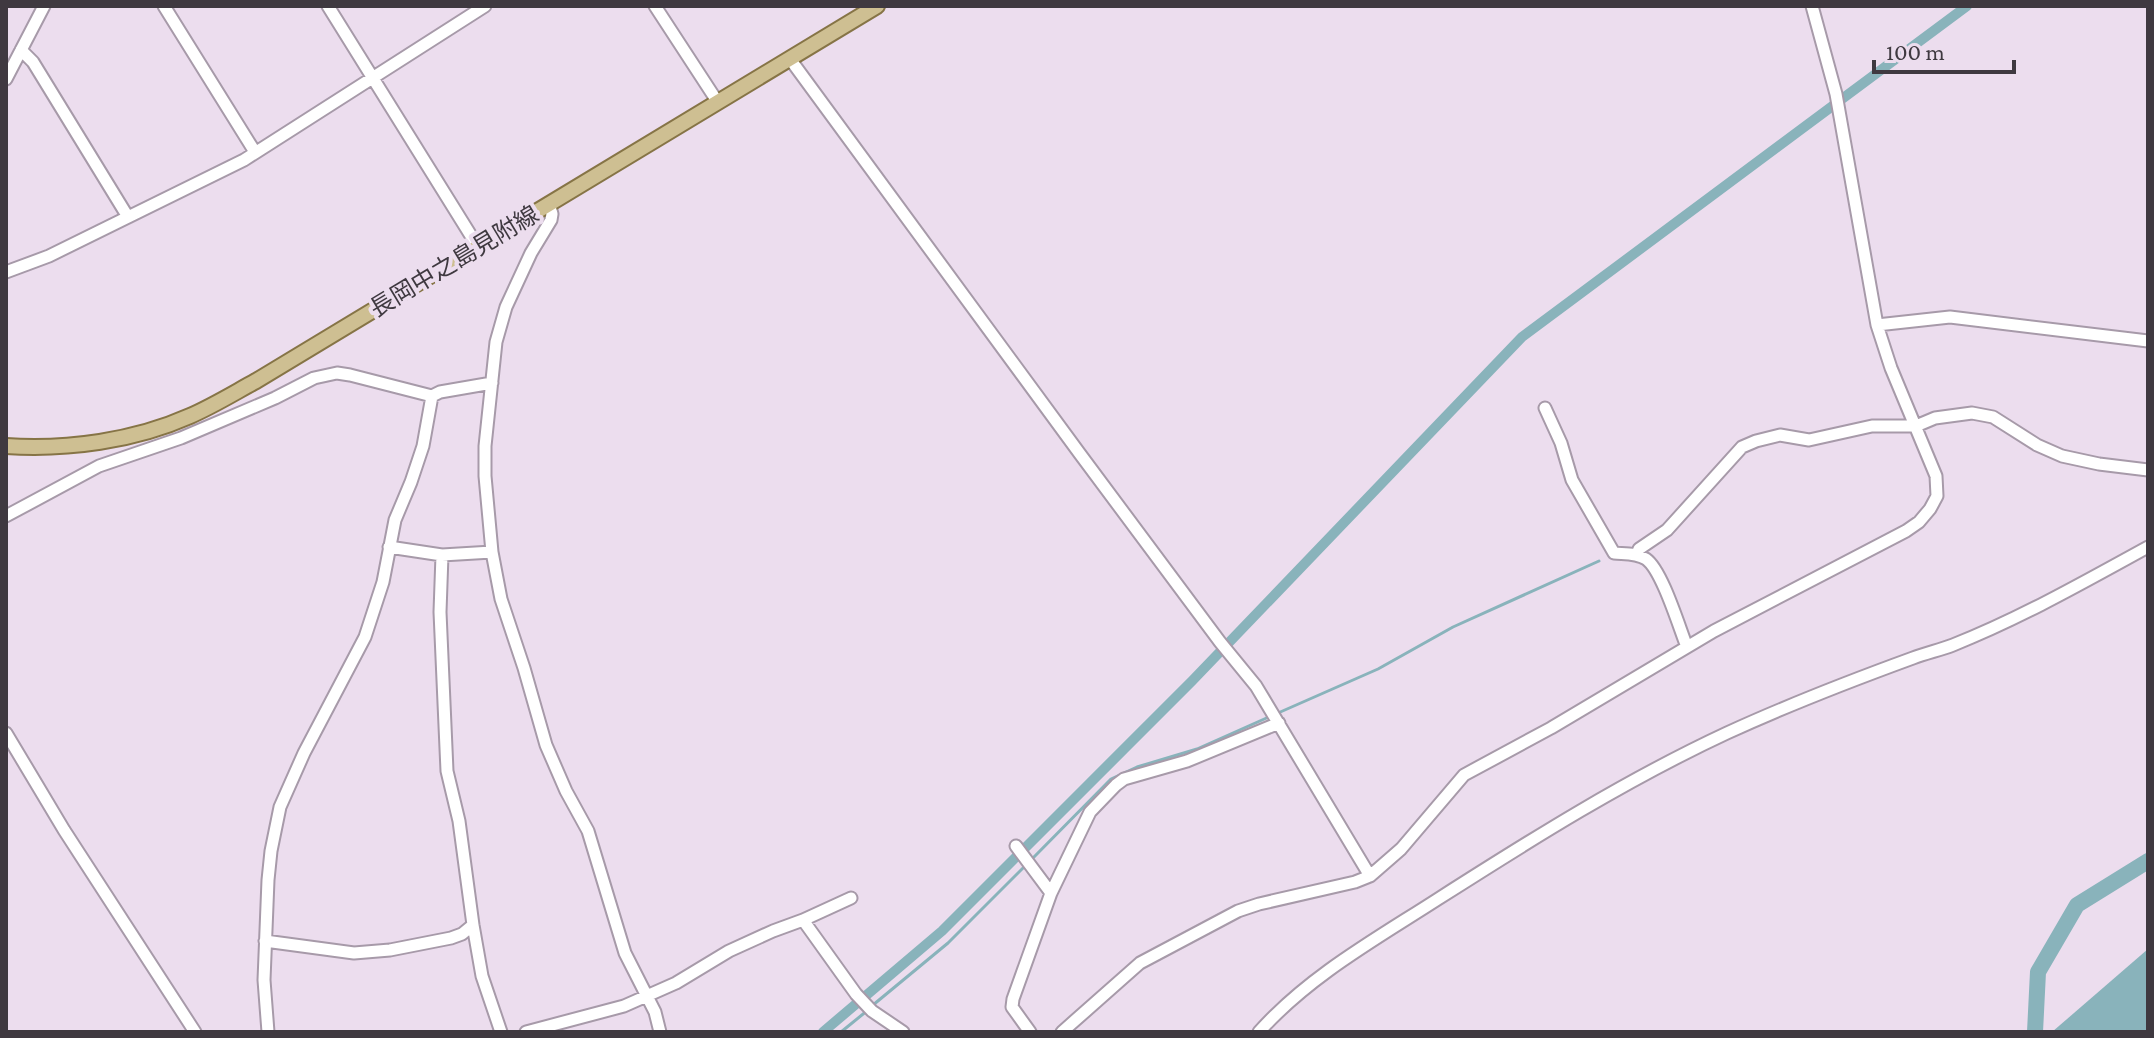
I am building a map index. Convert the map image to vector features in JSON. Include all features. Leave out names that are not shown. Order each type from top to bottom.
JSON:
[{"type":"main road","name":"長岡中之島見附線","points":[[6,446],[31,448],[108,440],[164,426],[214,404],[877,6]]},
{"type":"street","points":[[6,79],[44,6]]},
{"type":"street","points":[[164,6],[255,152]]},
{"type":"street","points":[[328,6],[478,247]]},
{"type":"street","points":[[6,272],[49,256],[244,160],[485,6]]},
{"type":"street","points":[[655,6],[717,101]]},
{"type":"street","points":[[1062,1032],[1140,963],[1238,911],[1370,876],[1401,849],[1464,775],[1551,728],[1687,647],[1919,522],[1930,509],[1937,496],[1933,466],[1891,368],[1877,325],[1836,94],[1812,6]]},
{"type":"street","points":[[21,50],[33,62],[128,217]]},
{"type":"street","points":[[790,59],[1080,454],[1256,686],[1370,876]]},
{"type":"street","points":[[549,203],[551,220],[531,253],[506,307],[496,342],[485,446],[492,552],[501,599],[546,745],[588,831],[625,953],[655,1012],[660,1032]]},
{"type":"street","points":[[1877,325],[1950,317],[2148,341]]},
{"type":"street","points":[[6,516],[108,463],[181,438],[314,378],[337,373],[432,396],[492,383]]},
{"type":"street","points":[[268,1032],[265,941],[271,851],[280,807],[304,753],[365,637],[383,582],[395,520],[423,446],[432,396]]},
{"type":"street","points":[[1545,408],[1561,443],[1572,480],[1614,553],[1637,555],[1651,563],[1687,647]]},
{"type":"street","points":[[1637,555],[1639,549],[1667,530],[1742,447],[1780,435],[1809,440],[1872,426],[1916,426],[1952,414],[1982,414],[1993,417],[2037,445],[2062,456],[2148,470]]},
{"type":"street","points":[[108,440],[108,463]]},
{"type":"street","points":[[389,547],[442,555],[492,552]]},
{"type":"street","points":[[1259,1032],[1286,1003],[1346,959],[1592,803],[1699,746],[1766,716],[1951,646],[2011,619],[2148,547]]},
{"type":"street","points":[[442,555],[440,612],[447,771],[459,821],[482,976],[501,1032]]},
{"type":"street","points":[[1030,1032],[1012,1007],[1013,999],[1051,893],[1090,812],[1124,779],[1187,761],[1279,723]]},
{"type":"street","points":[[6,733],[190,1031]]},
{"type":"street","points":[[1016,846],[1051,893]]},
{"type":"street","points":[[526,1032],[624,1006],[676,983],[729,951],[851,898]]},
{"type":"street","points":[[803,920],[856,994],[872,1011],[903,1032]]},
{"type":"street","points":[[265,941],[354,953],[390,950],[451,938],[473,925]]},
{"type":"water","points":[[2148,949],[2148,1032],[2052,1032]]},
{"type":"waterway","points":[[823,1032],[942,931],[1192,681],[1522,337],[1967,6]]},
{"type":"waterway","points":[[1278,713],[1378,669],[1453,627],[1599,561]]},
{"type":"waterway","points":[[1032,859],[1111,779],[1137,767],[1197,749],[1271,716]]},
{"type":"waterway","points":[[2035,1032],[2038,972],[2077,905],[2148,861]]},
{"type":"waterway","points":[[873,1005],[948,943],[1027,864]]},
{"type":"waterway","points":[[841,1032],[868,1010]]}]
